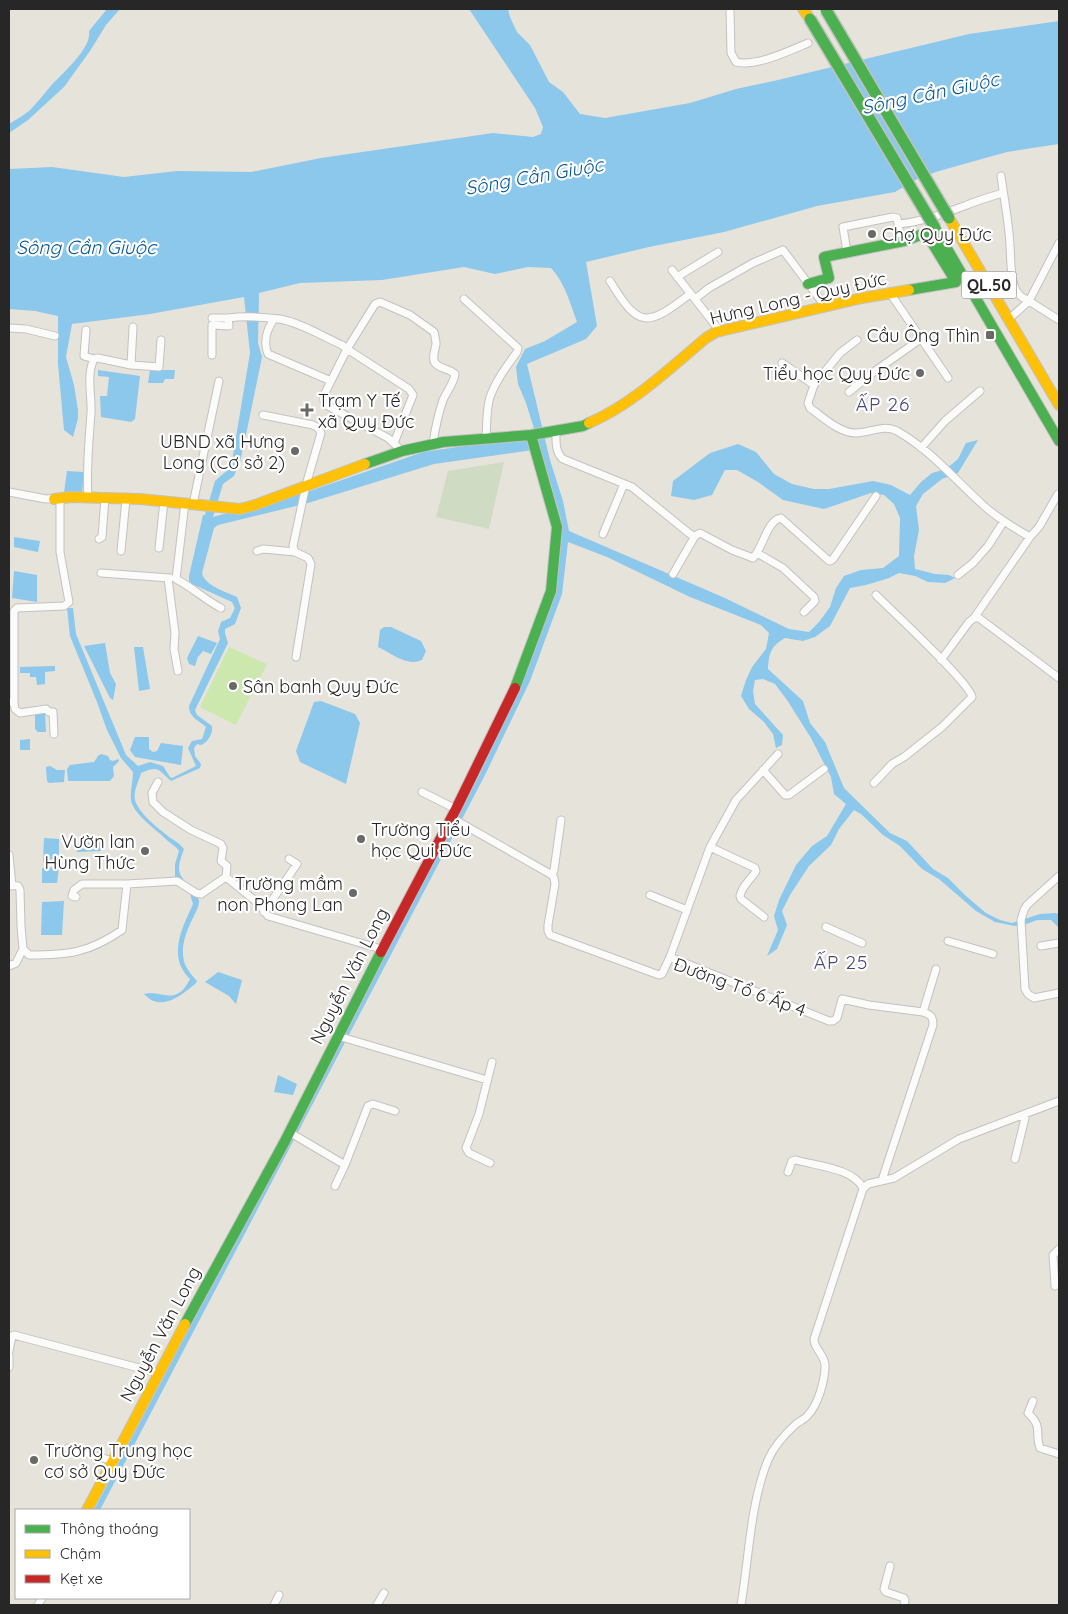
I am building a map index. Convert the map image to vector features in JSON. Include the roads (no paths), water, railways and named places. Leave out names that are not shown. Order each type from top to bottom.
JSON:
[{"type":"main road","name":"QL.50","points":[[803,9],[935,228],[1059,441]]},
{"type":"main road","name":"QL.50","points":[[825,10],[1059,405]]},
{"type":"main road","name":"Hưng Long - Quy Đức","points":[[61,498],[164,501],[240,509],[306,485],[398,447],[541,433],[583,426],[604,416],[634,396],[706,338],[720,331],[862,298],[956,282],[926,233],[901,242]]},
{"type":"main road","points":[[808,284],[828,278],[824,257],[901,242]]},
{"type":"main road","name":"Nguyễn Văn Long","points":[[88,1509],[158,1373],[289,1132],[511,699],[551,591],[557,526],[548,491],[541,433]]},
{"type":"street","points":[[730,9],[731,53],[736,62],[743,64],[768,58],[808,43]]},
{"type":"street","points":[[1001,176],[1015,289],[1018,294],[1059,320]]},
{"type":"street","points":[[898,224],[916,222],[977,200],[1003,193]]},
{"type":"street","points":[[847,252],[843,227],[894,217],[897,218],[901,242]]},
{"type":"street","points":[[1009,319],[1028,301],[1059,243]]},
{"type":"street","points":[[610,281],[621,299],[636,315],[648,318],[662,315],[693,296],[783,250],[825,306]]},
{"type":"street","points":[[677,277],[718,252]]},
{"type":"street","points":[[672,270],[720,331]]},
{"type":"street","points":[[890,293],[948,378]]},
{"type":"street","points":[[464,299],[518,348],[497,382],[490,398],[487,411],[486,438]]},
{"type":"street","points":[[212,318],[274,319],[301,327],[342,345],[347,349],[410,389],[413,395],[398,447],[328,406],[324,400],[324,395],[347,349],[375,304],[382,302],[410,315],[434,332],[436,339],[434,361],[436,365],[453,372],[455,376],[444,398],[436,422],[433,444]]},
{"type":"street","points":[[212,355],[212,325],[229,326],[228,318]]},
{"type":"street","points":[[274,319],[267,333],[266,346],[268,354],[331,381]]},
{"type":"street","points":[[9,328],[26,329],[55,336]]},
{"type":"street","points":[[130,365],[133,328]]},
{"type":"street","points":[[86,330],[84,356],[130,365],[159,367],[161,340]]},
{"type":"street","points":[[848,392],[922,338]]},
{"type":"street","points":[[856,340],[840,353],[814,385],[808,403],[810,408],[840,428],[856,433],[884,428],[895,430],[936,458],[984,506],[1004,522],[1030,537]]},
{"type":"street","points":[[88,498],[91,411],[90,377],[94,359]]},
{"type":"street","points":[[782,363],[814,385]]},
{"type":"street","points":[[178,671],[174,649],[172,578],[219,381]]},
{"type":"street","points":[[921,448],[945,421],[980,390]]},
{"type":"street","points":[[263,415],[313,425],[320,432],[293,546],[295,552]]},
{"type":"street","points":[[541,433],[557,448],[559,455],[563,459],[632,487],[685,531],[694,536]]},
{"type":"street","points":[[603,534],[624,484]]},
{"type":"street","name":"Hưng Long - Quy Đức","points":[[9,492],[46,499],[61,498]]},
{"type":"street","points":[[941,660],[974,618],[1030,537],[1039,527],[1058,494]]},
{"type":"street","points":[[673,574],[694,536],[700,533],[732,550],[753,558],[774,520],[781,518],[828,560],[833,560],[876,496]]},
{"type":"street","points":[[54,734],[53,712],[49,712],[46,709],[20,712],[15,709],[12,702],[14,611],[17,608],[64,606],[69,602],[60,552],[61,498]]},
{"type":"street","points":[[99,539],[102,536],[106,498]]},
{"type":"street","points":[[121,551],[126,499]]},
{"type":"street","points":[[159,548],[164,501]]},
{"type":"street","points":[[958,575],[973,563],[988,546],[1004,522]]},
{"type":"street","points":[[257,551],[263,549],[295,552],[308,558],[311,564],[296,657]]},
{"type":"street","points":[[757,553],[783,568],[814,597],[815,601],[804,612]]},
{"type":"street","points":[[101,573],[172,578],[189,586],[211,603],[221,608]]},
{"type":"street","points":[[874,783],[892,764],[904,757],[942,727],[971,698],[970,692],[941,660],[876,594]]},
{"type":"street","points":[[974,618],[979,618],[1059,678]]},
{"type":"street","points":[[670,957],[710,848],[736,800],[778,754]]},
{"type":"street","points":[[763,770],[781,792],[787,795],[824,770]]},
{"type":"street","points":[[158,782],[152,793],[153,802],[163,812],[191,830],[221,844],[223,848],[221,860],[226,866],[226,877]]},
{"type":"street","points":[[422,792],[552,875],[561,820]]},
{"type":"street","points":[[710,848],[755,868],[756,871],[743,887],[740,896],[741,899],[764,917]]},
{"type":"street","points":[[9,855],[10,886],[18,886],[20,890],[23,949],[16,963],[9,966]]},
{"type":"street","points":[[264,912],[297,864],[289,859]]},
{"type":"street","name":"Đường Tổ 6 Ấp 4","points":[[552,875],[555,884],[548,925],[550,935],[656,975],[662,974],[670,957],[829,1021],[834,1021],[837,1018],[842,999],[869,1005],[923,1012]]},
{"type":"street","points":[[1059,876],[1028,905],[1024,910],[1022,920],[1025,989],[1034,998],[1059,992]]},
{"type":"street","points":[[76,897],[72,896],[74,890],[82,884],[177,881],[198,894],[203,894],[223,877],[226,877]]},
{"type":"street","points":[[226,877],[259,904],[268,916],[381,950]]},
{"type":"street","points":[[23,949],[29,955],[58,955],[86,950],[104,942],[122,930],[127,884]]},
{"type":"street","points":[[650,895],[687,910]]},
{"type":"street","points":[[826,928],[862,943]]},
{"type":"street","points":[[948,941],[993,954]]},
{"type":"street","points":[[1041,946],[1059,943]]},
{"type":"street","points":[[882,1180],[933,1025],[931,1014],[923,1012],[936,969]]},
{"type":"street","points":[[338,1036],[487,1080]]},
{"type":"street","points":[[490,1163],[469,1153],[466,1149],[479,1114],[492,1062]]},
{"type":"street","points":[[741,1605],[756,1503],[768,1460],[774,1448],[815,1408],[819,1396],[825,1359],[817,1350],[814,1339],[863,1188],[868,1184],[894,1178],[959,1139],[1059,1101]]},
{"type":"street","points":[[335,1186],[368,1106],[373,1104],[394,1111]]},
{"type":"street","points":[[1015,1159],[1026,1114]]},
{"type":"street","points":[[289,1132],[345,1165]]},
{"type":"street","points":[[788,1172],[792,1161],[796,1160],[848,1174],[860,1182],[863,1188]]},
{"type":"street","points":[[1055,1286],[1053,1255],[1059,1249]]},
{"type":"street","points":[[9,1352],[14,1335],[158,1373]]},
{"type":"street","points":[[9,1355],[9,1367]]},
{"type":"street","points":[[1032,1401],[1028,1413],[1037,1424],[1040,1448],[1059,1454]]},
{"type":"street","points":[[68,1448],[113,1461]]},
{"type":"street","points":[[890,1566],[884,1588],[886,1592],[904,1598],[904,1605]]},
{"type":"street","points":[[377,1605],[384,1593]]},
{"type":"street","points":[[274,1605],[279,1595]]},
{"type":"water","points":[[107,9],[120,9],[106,25],[64,87],[28,120],[9,133],[9,124],[29,111],[75,61],[86,46],[89,31]]},
{"type":"water","name":"Sông Cần Giuộc","points":[[469,9],[508,9],[517,32],[530,45],[549,82],[563,92],[580,114],[605,118],[690,103],[736,89],[969,34],[1059,21],[1059,144],[1007,152],[939,171],[919,178],[895,192],[817,206],[724,232],[586,262],[597,326],[586,339],[527,364],[569,531],[725,598],[789,629],[809,632],[830,607],[836,588],[844,576],[861,570],[883,568],[899,556],[900,518],[894,504],[884,495],[871,493],[824,509],[783,500],[737,470],[725,470],[712,495],[694,500],[671,496],[673,481],[710,453],[738,444],[756,452],[774,474],[792,484],[814,489],[829,489],[873,481],[891,485],[910,495],[932,473],[946,469],[958,459],[966,443],[978,440],[958,473],[942,479],[923,494],[916,506],[919,530],[914,556],[915,569],[949,575],[955,578],[945,583],[928,582],[915,576],[899,573],[889,578],[850,588],[830,626],[815,637],[803,641],[785,638],[780,641],[772,650],[768,669],[803,701],[810,723],[825,742],[844,788],[890,833],[907,841],[933,869],[948,878],[986,913],[1000,920],[1012,923],[1040,914],[1056,913],[1059,914],[1059,928],[1051,920],[1037,920],[1015,926],[995,922],[976,911],[939,879],[922,869],[900,846],[883,835],[861,814],[854,810],[839,829],[831,845],[809,866],[790,895],[782,911],[787,925],[777,949],[767,956],[778,930],[774,916],[779,900],[796,865],[812,846],[827,836],[846,804],[834,794],[831,777],[811,738],[775,684],[763,679],[755,680],[753,691],[755,704],[783,735],[782,745],[776,748],[773,734],[764,722],[749,709],[741,696],[752,667],[766,649],[769,633],[761,625],[690,597],[607,557],[568,542],[562,594],[530,681],[484,777],[101,1509],[95,1509],[480,774],[524,679],[555,592],[561,539],[561,519],[540,449],[434,464],[308,503],[218,525],[214,528],[202,573],[211,585],[237,597],[241,608],[235,624],[225,629],[228,643],[195,710],[197,715],[212,726],[212,732],[206,742],[201,745],[197,744],[194,748],[195,756],[201,764],[200,768],[171,781],[158,770],[151,769],[141,773],[135,790],[135,800],[140,810],[156,827],[184,849],[179,868],[180,873],[198,896],[199,901],[185,938],[183,950],[186,967],[197,981],[178,997],[171,1000],[157,1002],[151,999],[144,994],[174,995],[185,988],[190,979],[179,961],[178,952],[181,932],[193,904],[190,894],[175,878],[175,864],[179,851],[146,822],[133,805],[131,797],[133,772],[121,758],[107,730],[70,636],[67,608],[73,608],[76,634],[126,755],[138,766],[150,762],[163,766],[172,778],[196,766],[188,748],[192,741],[202,739],[206,727],[193,716],[189,706],[220,639],[218,631],[221,622],[230,618],[235,608],[232,602],[192,584],[189,581],[189,576],[203,515],[205,515],[215,481],[231,467],[250,353],[244,297],[150,314],[72,324],[66,357],[74,385],[78,410],[73,437],[64,430],[58,364],[58,316],[35,311],[9,309],[9,169],[52,167],[124,177],[177,171],[251,172],[321,158],[493,133],[533,137],[541,134],[543,127],[535,108]],"holes":[[[464,267],[495,274],[528,267],[551,268],[564,287],[577,322],[545,341],[525,349],[516,367],[518,384],[537,438],[499,441],[423,452],[310,491],[213,517],[223,484],[234,476],[240,462],[262,357],[258,343],[259,293],[300,283],[382,280]]]},
{"type":"water","points":[[98,370],[140,376],[135,419],[131,422],[101,417],[100,396],[107,396],[109,377],[98,376]]},
{"type":"water","points":[[150,370],[175,370],[174,379],[165,379],[163,383],[148,383]]},
{"type":"water","points":[[67,471],[84,472],[82,493],[64,493]]},
{"type":"water","points":[[14,537],[40,541],[38,552],[14,547]]},
{"type":"water","points":[[14,571],[37,575],[37,602],[12,598]]},
{"type":"water","points":[[384,627],[391,627],[421,641],[426,651],[422,660],[416,662],[405,661],[378,647],[380,630]]},
{"type":"water","points":[[198,636],[217,643],[211,654],[203,651],[198,657],[195,666],[189,664],[187,658]]},
{"type":"water","points":[[105,643],[110,673],[116,684],[113,700],[110,698],[84,646]]},
{"type":"water","points":[[134,647],[143,647],[150,689],[139,691]]},
{"type":"water","points":[[55,666],[55,671],[45,672],[45,684],[37,685],[36,677],[30,677],[30,673],[20,673],[20,667]]},
{"type":"water","points":[[321,701],[355,714],[360,723],[346,784],[300,762],[296,751],[314,702]]},
{"type":"water","points":[[45,713],[46,732],[38,732],[35,729],[35,715]]},
{"type":"water","points":[[135,737],[149,737],[149,749],[153,752],[157,751],[161,743],[183,746],[181,765],[135,757],[130,750]]},
{"type":"water","points":[[30,739],[30,750],[20,750],[20,740]]},
{"type":"water","points":[[101,754],[108,756],[110,760],[118,759],[119,761],[113,767],[114,776],[110,781],[68,781],[67,769],[70,765],[94,762]]},
{"type":"water","points":[[50,766],[57,770],[65,770],[64,782],[49,783],[47,781],[46,767]]},
{"type":"water","points":[[44,838],[59,839],[59,863],[43,862]]},
{"type":"water","points":[[76,843],[100,843],[101,851],[77,852]]},
{"type":"water","points":[[59,867],[57,883],[42,883],[42,868]]},
{"type":"water","points":[[64,901],[62,935],[41,935],[42,902]]},
{"type":"water","points":[[218,972],[242,980],[236,1004],[229,996],[205,982]]},
{"type":"water","points":[[278,1075],[297,1084],[293,1095],[274,1092]]},
{"type":"place","name":"Chợ Quy Đức","points":[[872,234]]},
{"type":"place","name":"Cầu Ông Thìn","points":[[990,335]]},
{"type":"place","name":"Tiểu học Quy Đức","points":[[920,373]]},
{"type":"place","name":"Trạm Y Tế xã Quy Đức","points":[[307,410]]},
{"type":"place","name":"UBND xã Hưng Long (Cơ sở 2)","points":[[295,451]]},
{"type":"place","name":"Sân banh Quy Đức","points":[[233,686]]},
{"type":"place","name":"Trường Tiểu học Qui Đức","points":[[361,839]]},
{"type":"place","name":"Vườn lan Hùng Thức","points":[[145,851]]},
{"type":"place","name":"Trường mầm non Phong Lan","points":[[353,893]]},
{"type":"place","name":"Trường Trung học cơ sở Quy Đức","points":[[34,1460]]},
{"type":"district","name":"ẤP 26","points":[[883,404]]},
{"type":"district","name":"ẤP 25","points":[[841,962]]}]
